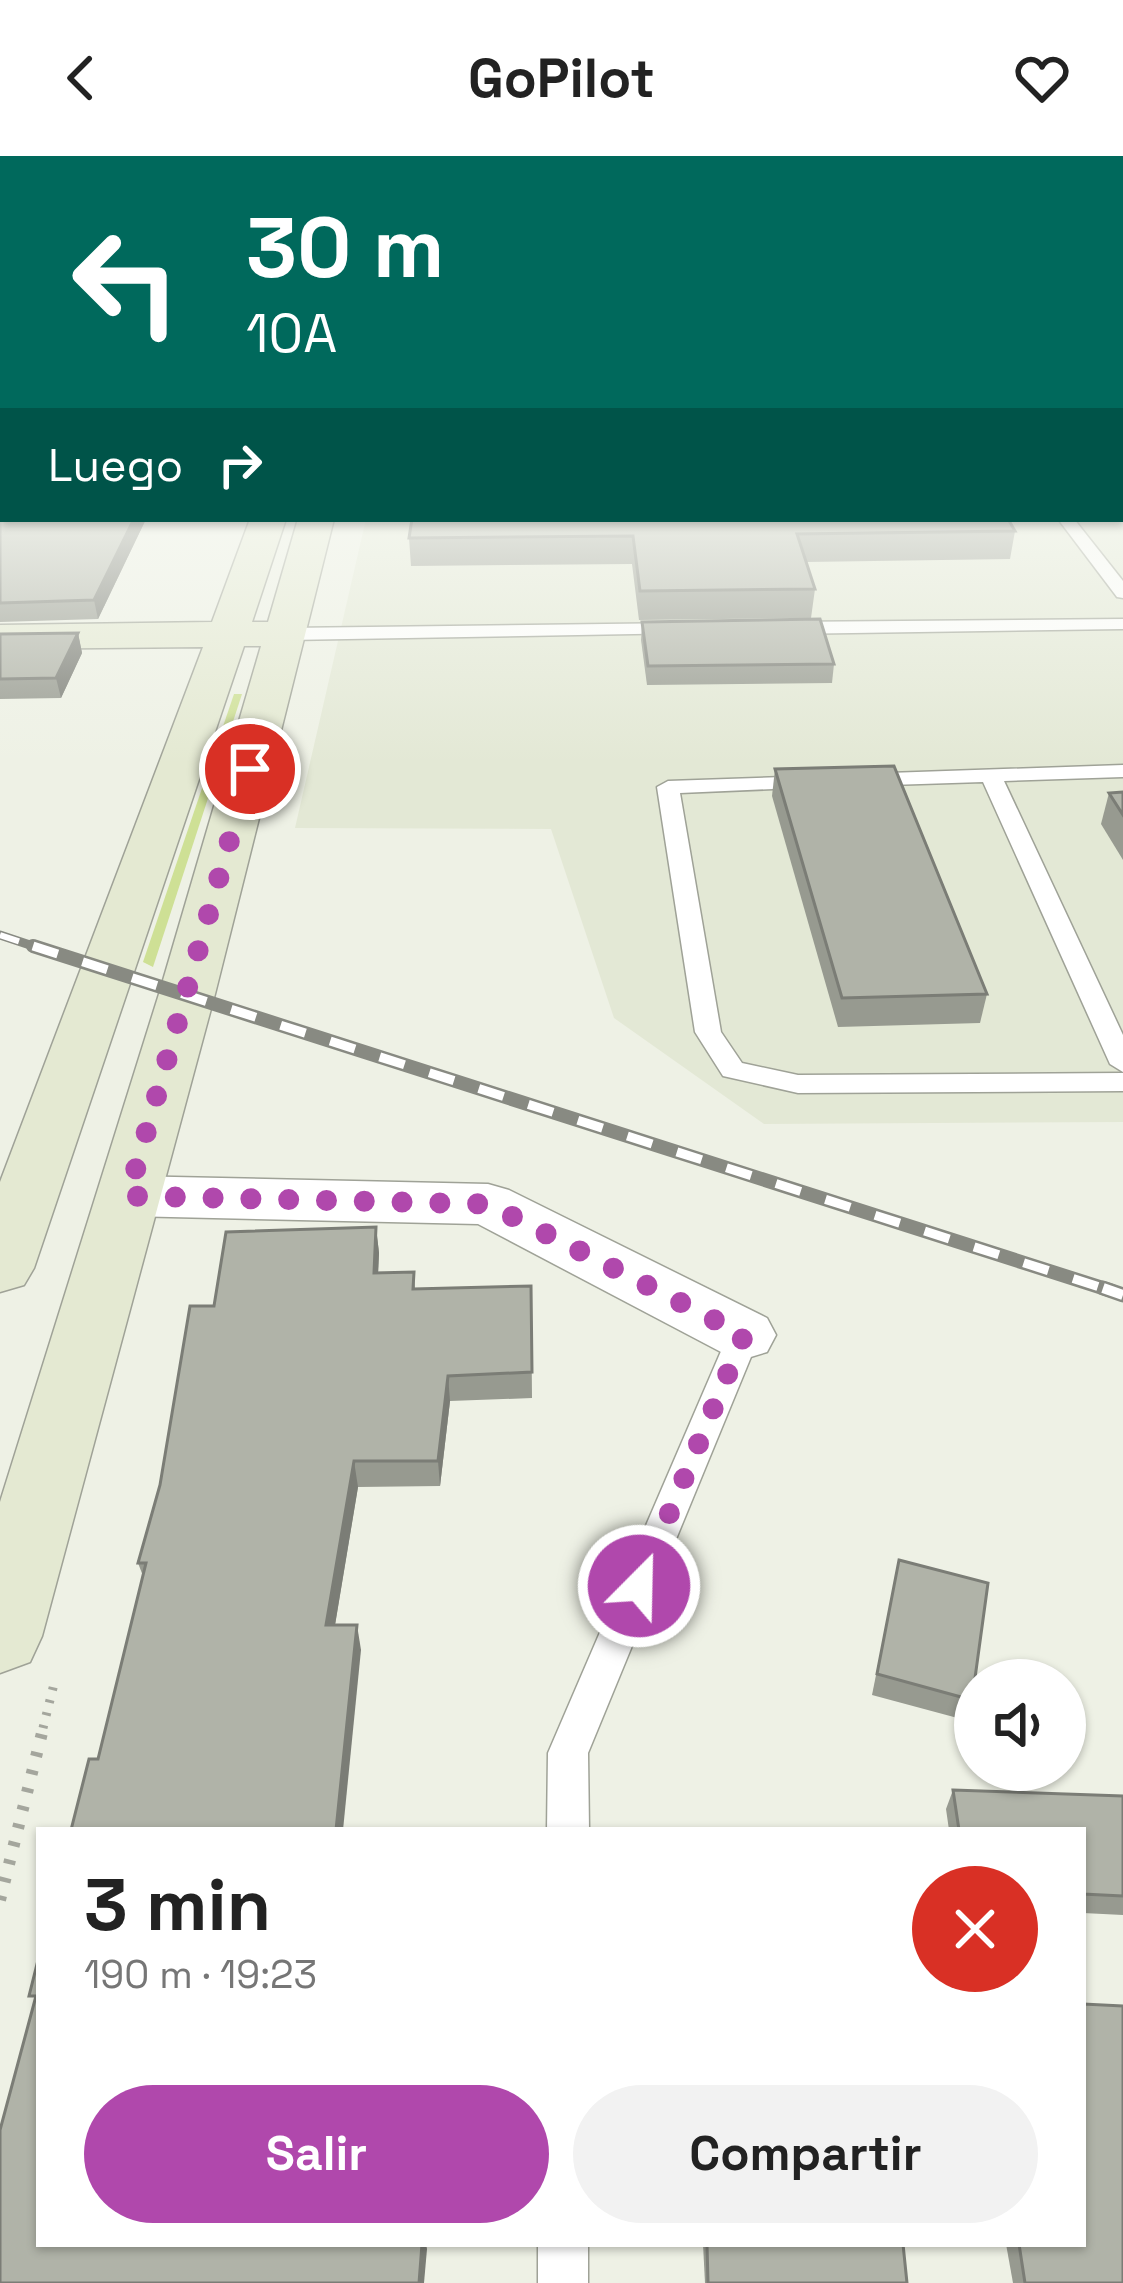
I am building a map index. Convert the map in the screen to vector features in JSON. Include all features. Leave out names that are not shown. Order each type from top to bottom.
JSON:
[{"type":"main road","points":[[0,1268],[24,1137],[229,634],[252,566]]},
{"type":"main road","points":[[0,1636],[304,566]]},
{"type":"main road","points":[[0,638],[288,634]]},
{"type":"main road","points":[[24,1137],[137,1164]]},
{"type":"main road","points":[[12,1199],[137,1164]]},
{"type":"street","points":[[137,1164],[488,1204],[744,1335]]},
{"type":"lane","points":[[1102,566],[1123,593]]},
{"type":"lane","points":[[773,628],[1123,624]]},
{"type":"lane","points":[[288,634],[703,629]]},
{"type":"lane","points":[[1123,771],[668,787],[708,1032],[734,1070],[798,1084],[1123,1082]]},
{"type":"lane","points":[[991,776],[1123,1064]]},
{"type":"lane","points":[[568,1827],[568,1753],[744,1335]]},
{"type":"lane","points":[[562,2283],[563,2247]]},
{"type":"shaded area","points":[[355,566],[1123,566],[1123,1122],[764,1124],[614,1018],[551,829],[295,828]]},
{"type":"green space","points":[[234,694],[242,694],[153,967],[143,962]]},
{"type":"building","points":[[0,566],[111,566],[94,600],[0,603]]},
{"type":"building","points":[[637,566],[808,566],[815,589],[640,591]]},
{"type":"building","points":[[820,619],[834,664],[648,666],[642,622]]},
{"type":"building","points":[[78,633],[56,678],[0,679],[0,634]]},
{"type":"building","points":[[894,766],[987,994],[842,998],[775,769]]},
{"type":"building","points":[[1123,792],[1123,815],[1109,793]]},
{"type":"building","points":[[376,1227],[374,1273],[414,1272],[413,1289],[531,1286],[532,1372],[448,1376],[438,1461],[354,1461],[326,1625],[357,1625],[336,1827],[72,1827],[89,1759],[98,1759],[146,1563],[138,1563],[160,1485],[190,1306],[214,1306],[226,1232]]},
{"type":"building","points":[[899,1560],[988,1583],[978,1659],[954,1659],[954,1695],[877,1674]]},
{"type":"building","points":[[953,1790],[1123,1796],[1123,1896],[1086,1894],[1086,1827],[959,1827]]},
{"type":"building","points":[[36,1968],[36,1996],[29,1996]]},
{"type":"building","points":[[36,1996],[36,2247],[422,2247],[419,2283],[0,2283],[0,2130]]},
{"type":"building","points":[[1086,2004],[1123,2006],[1123,2283],[1025,2283],[1019,2247],[1086,2247]]},
{"type":"building","points":[[707,2247],[903,2247],[907,2283],[708,2283]]},
{"type":"railway","points":[[0,935],[33,946]]},
{"type":"railway","points":[[33,946],[1107,1289]]},
{"type":"railway","points":[[33,946],[42,949]]},
{"type":"railway","points":[[1103,1288],[1107,1289]]},
{"type":"railway","points":[[1107,1289],[1112,1291]]},
{"type":"railway","points":[[1107,1289],[1123,1295]]},
{"type":"route","points":[[250,769],[128,1196],[488,1204],[744,1335],[639,1586]]}]
